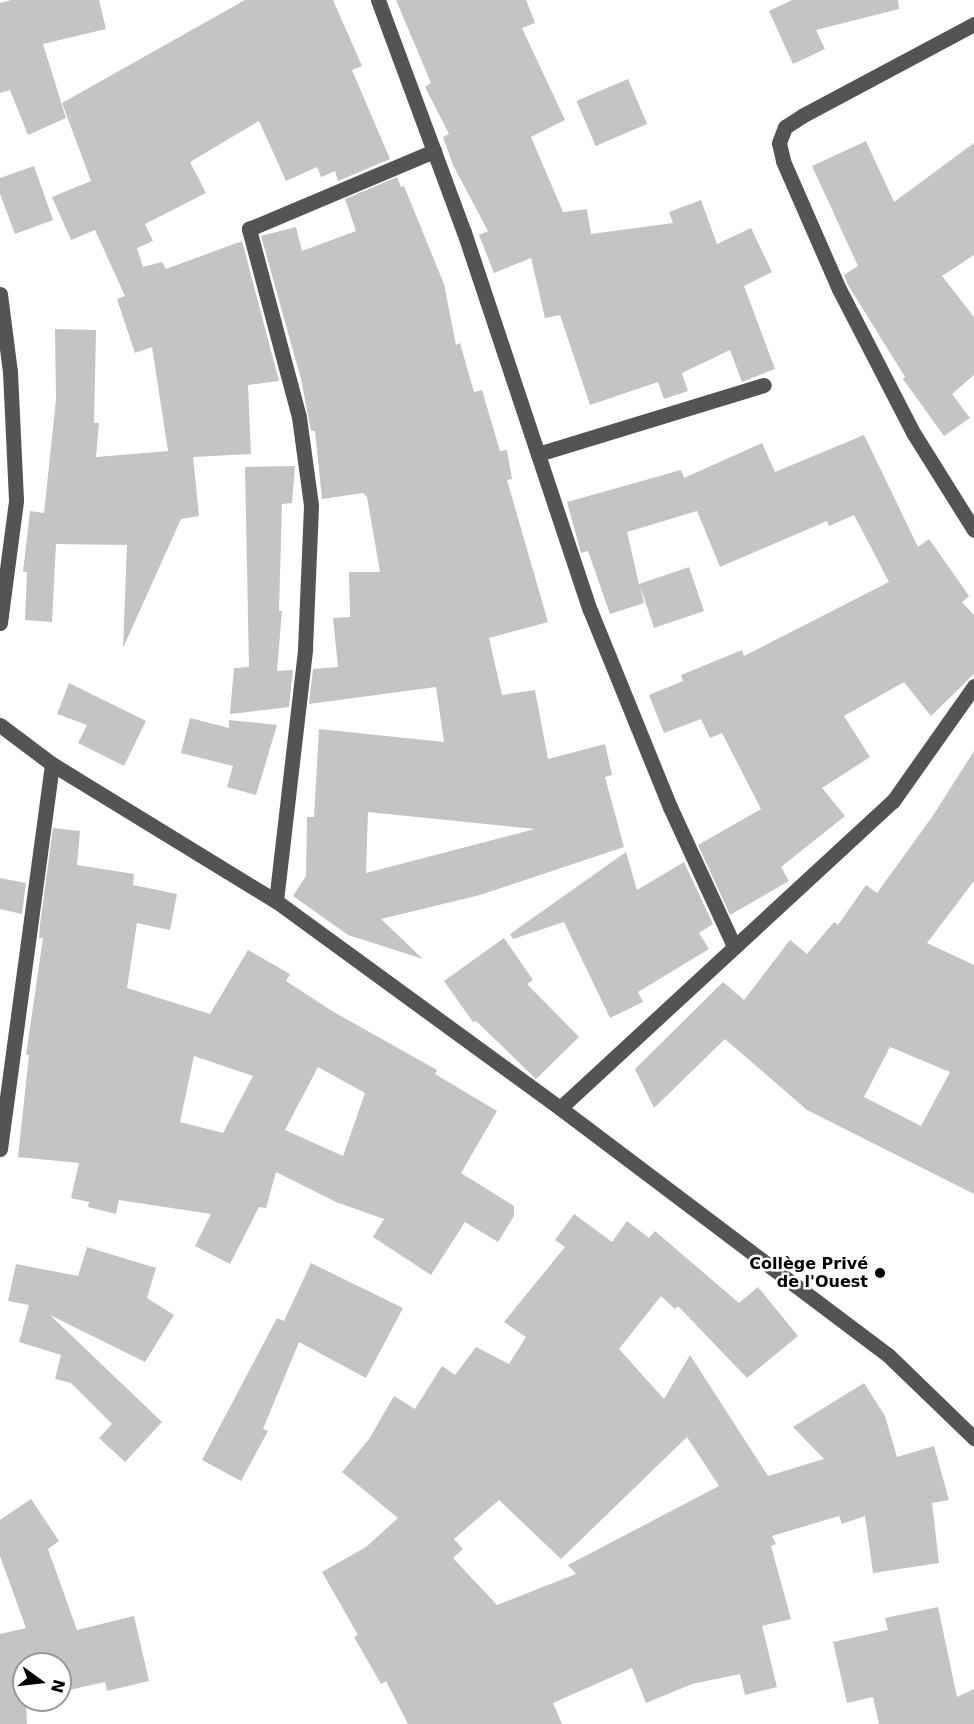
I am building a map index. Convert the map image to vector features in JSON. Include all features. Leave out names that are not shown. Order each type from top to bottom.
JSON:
[{"type":"street","points":[[378,0],[434,151],[590,610],[670,807],[734,946]]},
{"type":"street","points":[[974,24],[802,116],[785,127],[779,143],[783,161],[839,290],[914,434],[974,530]]},
{"type":"street","points":[[276,901],[305,648],[311,505],[299,417],[249,229],[434,151]]},
{"type":"street","points":[[0,294],[10,372],[16,501],[0,623]]},
{"type":"street","points":[[538,454],[764,385]]},
{"type":"street","points":[[560,1108],[893,801],[974,686]]},
{"type":"street","points":[[0,725],[52,764],[276,901],[560,1108],[888,1355],[974,1438]]},
{"type":"street","points":[[0,1149],[52,764]]},
{"type":"building","points":[[11,0],[99,0],[106,29],[43,44],[66,118],[28,135],[10,90],[0,93],[0,3]]},
{"type":"building","points":[[245,0],[333,0],[362,66],[352,70],[390,159],[338,181],[335,171],[321,177],[317,167],[286,181],[259,121],[190,162],[206,193],[145,224],[153,241],[137,248],[143,267],[162,262],[166,269],[242,241],[279,381],[248,385],[251,454],[193,457],[199,516],[181,519],[123,648],[127,545],[56,544],[52,622],[25,620],[27,572],[23,572],[30,511],[44,513],[56,400],[55,329],[96,330],[94,423],[99,423],[96,457],[168,451],[152,347],[135,353],[117,299],[125,296],[95,230],[71,240],[52,197],[91,181],[62,103]]},
{"type":"building","points":[[396,0],[526,0],[535,23],[522,28],[565,120],[531,137],[563,212],[587,209],[591,234],[673,223],[669,212],[701,200],[717,244],[751,228],[772,272],[744,286],[775,369],[742,382],[730,350],[682,373],[688,391],[664,399],[658,382],[590,405],[560,315],[545,318],[531,258],[494,273],[479,235],[488,231],[453,165],[443,137],[449,134],[425,87],[431,83]]},
{"type":"building","points":[[792,0],[898,0],[899,9],[816,30],[825,49],[793,64],[769,11]]},
{"type":"building","points":[[628,79],[647,124],[596,146],[576,101]]},
{"type":"building","points":[[866,141],[894,202],[974,143],[974,255],[942,276],[974,317],[974,375],[952,394],[970,418],[944,436],[903,379],[905,377],[848,285],[844,275],[858,266],[812,166]]},
{"type":"building","points":[[34,166],[53,220],[15,234],[0,194],[0,178]]},
{"type":"building","points":[[397,177],[401,187],[404,186],[444,284],[456,345],[460,343],[474,392],[482,390],[500,451],[507,450],[512,479],[507,480],[548,622],[489,638],[502,695],[535,690],[548,759],[605,744],[612,775],[605,777],[624,847],[480,895],[381,919],[423,959],[348,935],[293,896],[306,876],[307,817],[314,817],[319,729],[444,742],[436,687],[309,704],[313,669],[338,667],[333,618],[350,617],[349,572],[380,572],[367,497],[363,493],[322,499],[315,431],[311,431],[301,379],[261,236],[296,227],[302,251],[356,231],[345,199]],"holes":[[[368,812],[535,829],[366,873]]]},
{"type":"building","points":[[864,435],[918,547],[929,539],[969,596],[962,602],[974,615],[974,674],[931,716],[904,682],[844,716],[870,757],[822,788],[845,816],[781,867],[789,881],[730,915],[698,845],[761,809],[722,733],[710,738],[701,719],[664,733],[649,695],[683,681],[681,675],[742,650],[744,656],[889,582],[854,515],[829,526],[827,521],[720,567],[697,511],[627,532],[639,584],[689,567],[704,611],[654,628],[640,586],[644,603],[610,614],[588,551],[581,553],[567,502],[681,470],[684,478],[762,443],[775,472]]},
{"type":"building","points":[[295,466],[292,503],[282,504],[279,611],[282,611],[277,671],[293,670],[289,707],[230,714],[234,668],[249,667],[245,467]]},
{"type":"building","points":[[69,683],[146,721],[124,766],[78,743],[87,725],[57,714]]},
{"type":"building","points":[[190,718],[229,728],[229,720],[277,725],[256,795],[227,787],[233,766],[181,753]]},
{"type":"building","points":[[974,751],[974,881],[927,943],[974,965],[974,1194],[807,1110],[725,1039],[654,1108],[635,1069],[723,982],[744,1000],[790,940],[807,954],[834,922],[838,925],[866,885],[877,893],[932,817]],"holes":[[[890,1047],[950,1072],[921,1126],[864,1097]]]},
{"type":"building","points":[[53,828],[80,831],[77,865],[134,874],[133,885],[177,894],[170,930],[137,923],[127,988],[210,1014],[248,950],[290,974],[286,981],[332,1011],[437,1070],[435,1074],[497,1111],[461,1173],[514,1206],[514,1216],[498,1242],[465,1222],[431,1275],[373,1237],[384,1219],[336,1202],[276,1172],[266,1208],[259,1207],[230,1264],[195,1246],[211,1214],[119,1200],[116,1214],[88,1207],[89,1202],[71,1198],[79,1163],[18,1157],[29,1055],[26,1055],[43,938],[39,938]],"holes":[[[194,1056],[253,1076],[223,1133],[180,1122]],[[318,1067],[365,1093],[343,1156],[285,1130]]]},
{"type":"building","points":[[626,852],[637,890],[684,862],[713,924],[699,933],[709,949],[638,992],[643,1002],[610,1018],[564,922],[513,939],[510,934]]},
{"type":"building","points":[[0,878],[26,883],[22,914],[0,909]]},
{"type":"building","points":[[504,938],[533,980],[527,984],[579,1037],[536,1079],[476,1021],[473,1022],[444,981]]},
{"type":"building","points":[[574,1214],[612,1242],[627,1221],[649,1238],[655,1231],[739,1303],[758,1287],[798,1336],[747,1378],[678,1306],[675,1309],[661,1296],[619,1349],[664,1399],[690,1355],[768,1476],[824,1459],[793,1427],[864,1383],[885,1416],[897,1457],[934,1446],[949,1500],[932,1503],[939,1563],[873,1573],[865,1516],[842,1524],[839,1516],[772,1536],[776,1544],[771,1546],[791,1619],[762,1626],[777,1687],[745,1695],[740,1674],[692,1684],[646,1703],[632,1668],[553,1703],[562,1724],[408,1724],[386,1681],[381,1684],[354,1637],[358,1635],[322,1572],[366,1547],[398,1518],[342,1472],[369,1439],[394,1396],[415,1409],[442,1366],[455,1375],[476,1347],[509,1364],[526,1337],[504,1322],[565,1247],[555,1240]],"holes":[[[687,1437],[719,1486],[568,1565],[576,1574],[497,1605],[453,1558],[463,1549],[454,1539],[499,1500],[561,1559]]]},
{"type":"building","points":[[87,1247],[156,1268],[147,1298],[174,1315],[145,1362],[50,1315],[162,1422],[125,1462],[99,1438],[112,1424],[71,1383],[55,1379],[61,1355],[19,1342],[29,1305],[8,1301],[16,1264],[78,1276]]},
{"type":"building","points":[[311,1263],[403,1308],[366,1378],[299,1342],[263,1429],[268,1431],[241,1481],[202,1460],[277,1318],[284,1321]]},
{"type":"building","points":[[31,1499],[59,1541],[48,1549],[77,1630],[134,1616],[149,1681],[107,1691],[105,1682],[72,1689],[72,1652],[12,1652],[12,1712],[26,1712],[27,1724],[0,1724],[0,1634],[26,1628],[0,1556],[0,1520]]},
{"type":"building","points":[[938,1607],[957,1697],[974,1689],[974,1724],[879,1724],[873,1697],[847,1703],[833,1642],[888,1630],[885,1618]]},
{"type":"place","name":"Collège Privé de l'Ouest","points":[[880,1273]]}]
